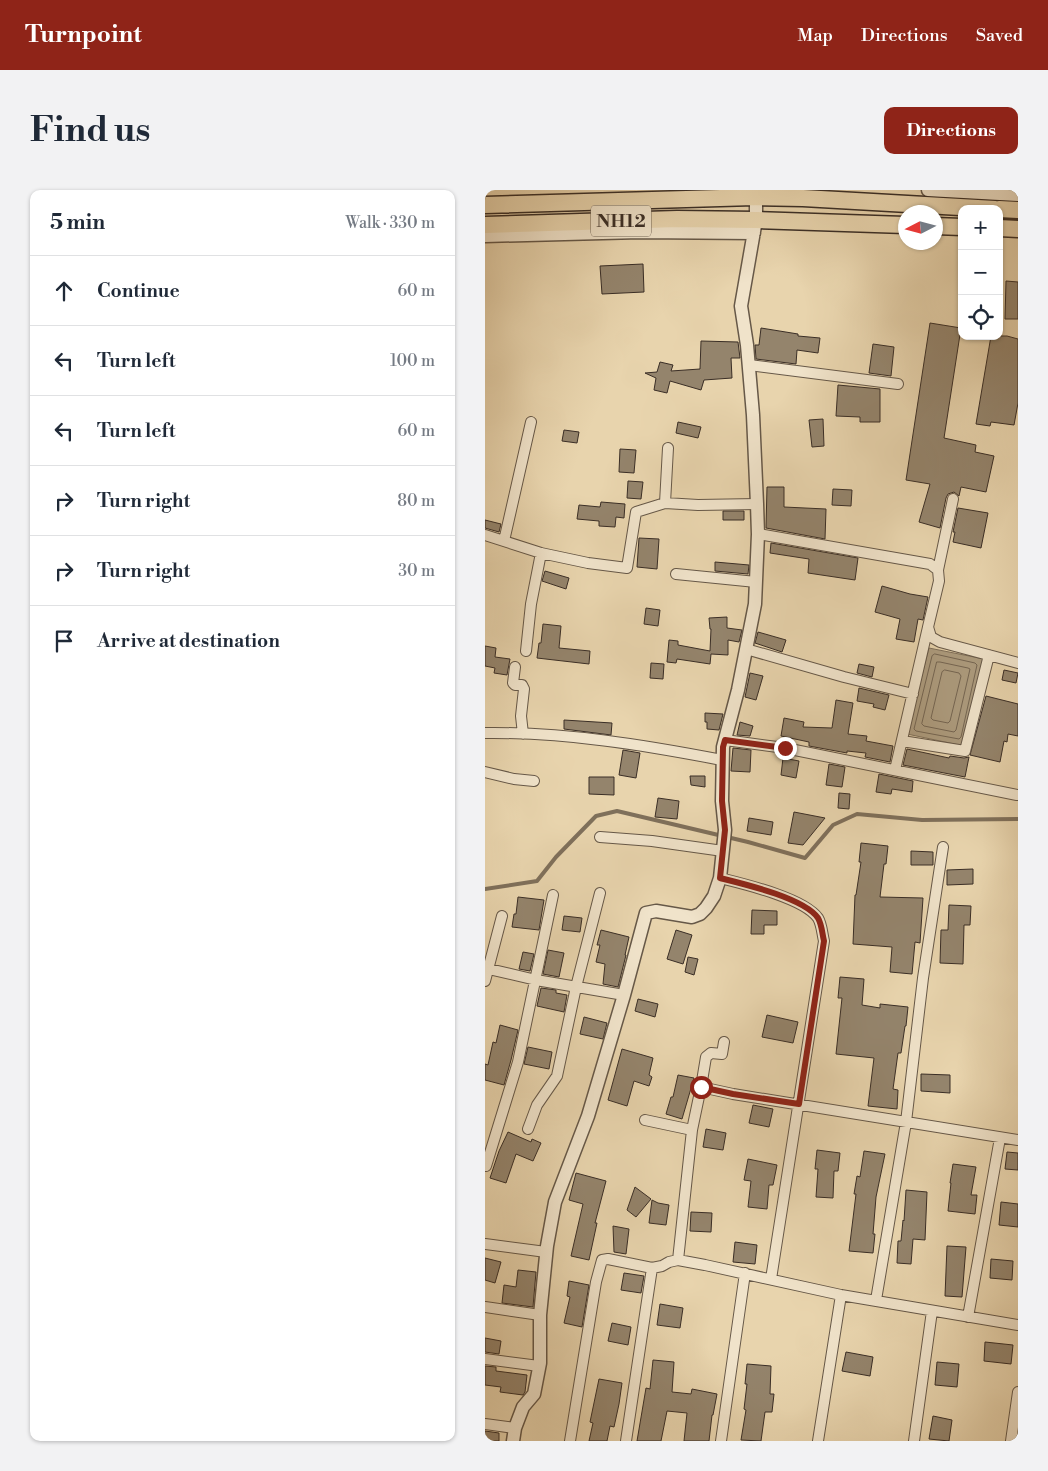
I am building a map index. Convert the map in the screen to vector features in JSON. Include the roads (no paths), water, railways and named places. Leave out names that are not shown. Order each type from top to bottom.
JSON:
[{"type":"highway","name":"NH12","points":[[485,205],[756,197],[789,194],[958,206]]},
{"type":"highway","points":[[1003,209],[1018,210]]},
{"type":"highway","name":"NH12","points":[[485,225],[677,220],[755,226],[898,225]]},
{"type":"highway","points":[[943,226],[958,227]]},
{"type":"highway","points":[[1003,228],[1018,229]]},
{"type":"street","points":[[928,190],[1018,195]]},
{"type":"street","points":[[485,1424],[504,1426],[514,1435],[523,1408],[534,1394],[539,1366],[540,1315],[555,1202],[588,1116],[646,913],[656,911],[692,917],[700,914],[714,896],[720,878],[725,830],[722,801],[723,747],[738,690],[755,604],[758,534],[753,415],[741,306],[755,226],[756,197]]},
{"type":"street","points":[[485,236],[640,232],[755,226]]},
{"type":"street","points":[[749,365],[898,384]]},
{"type":"street","points":[[504,541],[531,422]]},
{"type":"street","points":[[665,503],[668,448]]},
{"type":"street","points":[[895,770],[939,581],[937,570],[953,499]]},
{"type":"street","points":[[485,535],[541,553],[587,563],[627,568],[636,512],[665,503],[697,505],[757,504]]},
{"type":"street","points":[[758,534],[930,564],[937,570]]},
{"type":"street","points":[[525,651],[531,604],[541,553]]},
{"type":"street","points":[[676,574],[756,582]]},
{"type":"street","points":[[928,627],[931,637],[940,642],[1018,663]]},
{"type":"street","points":[[746,650],[913,694]]},
{"type":"street","points":[[902,741],[965,751],[989,655]]},
{"type":"street","points":[[515,667],[513,683],[515,685],[522,685],[524,689],[521,716],[523,734]]},
{"type":"street","points":[[485,733],[547,735],[648,746],[723,760]]},
{"type":"street","points":[[725,740],[785,748],[1017,795]]},
{"type":"street","points":[[485,772],[514,779],[535,781]]},
{"type":"street","points":[[600,837],[724,848]]},
{"type":"street","points":[[876,1300],[906,1122],[923,978],[943,847]]},
{"type":"street","points":[[720,878],[760,888],[792,900],[817,916],[824,941],[771,1279]]},
{"type":"street","points":[[528,1129],[537,1105],[557,1076],[576,987],[600,893]]},
{"type":"street","points":[[486,1166],[518,1062],[553,895]]},
{"type":"street","points":[[485,981],[502,916]]},
{"type":"street","points":[[487,968],[536,980],[624,995]]},
{"type":"street","points":[[678,1260],[692,1130],[706,1057],[711,1053],[722,1054],[725,1042]]},
{"type":"street","points":[[701,1087],[733,1094],[1018,1140]]},
{"type":"street","points":[[645,1120],[692,1130]]},
{"type":"street","points":[[968,1317],[999,1138]]},
{"type":"street","points":[[485,1244],[547,1252]]},
{"type":"street","points":[[574,1440],[596,1282],[601,1260],[608,1259],[652,1268],[678,1260],[841,1295],[1018,1325]]},
{"type":"street","points":[[625,1441],[652,1268]]},
{"type":"street","points":[[721,1441],[745,1273]]},
{"type":"street","points":[[818,1441],[841,1295]]},
{"type":"street","points":[[485,1307],[540,1315]]},
{"type":"street","points":[[914,1441],[932,1311]]},
{"type":"street","points":[[485,1359],[539,1366]]},
{"type":"street","points":[[1011,1441],[1018,1392]]},
{"type":"water","points":[[929,648],[984,659],[964,746],[907,734]]},
{"type":"waterway","points":[[485,889],[537,881],[556,857],[596,816],[617,811],[748,842],[805,858],[833,825],[857,814],[922,820],[1018,819]]}]
